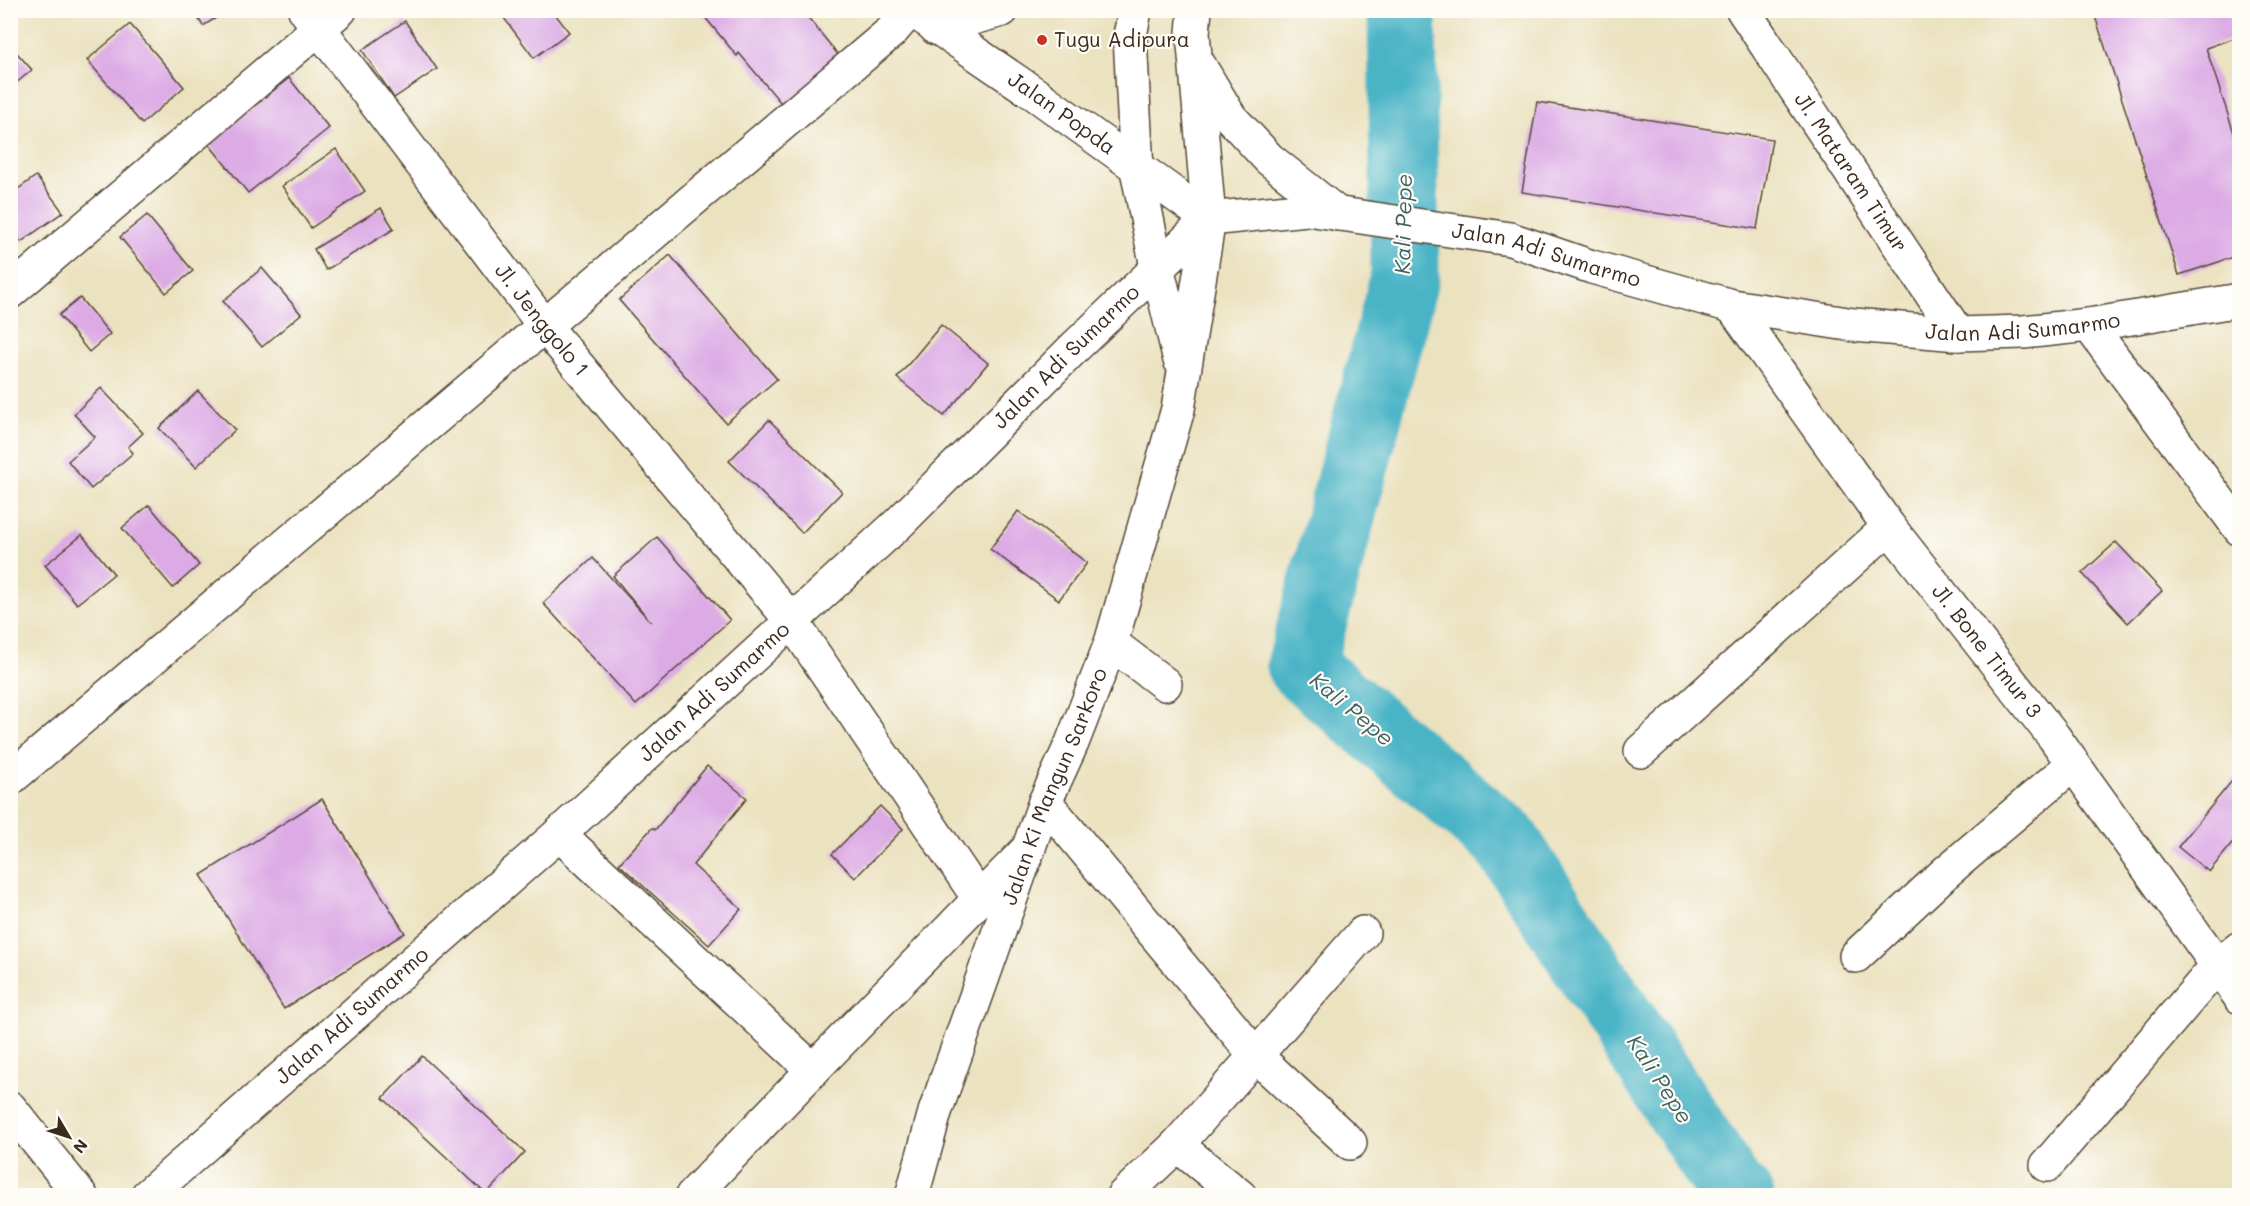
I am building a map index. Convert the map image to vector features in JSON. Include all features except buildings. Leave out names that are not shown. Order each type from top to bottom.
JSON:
[{"type":"main road","points":[[10,779],[543,324],[892,31],[920,16],[1002,10]]},
{"type":"main road","points":[[1135,10],[1130,36],[1137,170],[1183,375]]},
{"type":"main road","points":[[1195,10],[1192,33],[1209,219]]},
{"type":"main road","name":"Jl. Mataram Timur","points":[[1743,10],[1958,334]]},
{"type":"main road","points":[[10,292],[321,16]]},
{"type":"main road","name":"Jl. Jenggolo 1","points":[[321,16],[543,324],[791,620],[980,900]]},
{"type":"main road","name":"Jalan Popda","points":[[920,16],[1038,96],[1137,170],[1209,219]]},
{"type":"main road","points":[[1195,58],[1230,117],[1323,212]]},
{"type":"main road","name":"Jalan Adi Sumarmo","points":[[147,1196],[559,834],[899,523],[1157,267],[1209,219],[1323,212],[1510,239],[1592,267],[1732,306],[1854,325],[1958,334],[2023,332],[2089,325],[2240,300]]},
{"type":"main road","name":"Jalan Ki Mangun Sarkoro","points":[[912,1196],[935,1112],[1045,802],[1072,743],[1111,643],[1178,409],[1209,219]]},
{"type":"main road","name":"Jl. Bone Timur 3","points":[[1732,306],[1889,527],[2054,737],[2072,765],[2228,957],[2240,998]]},
{"type":"main road","points":[[2089,325],[2240,529]]},
{"type":"main road","points":[[1641,751],[1889,527]]},
{"type":"main road","points":[[1111,643],[1166,684]]},
{"type":"main road","points":[[1856,956],[1945,873],[2072,765]]},
{"type":"main road","points":[[1045,802],[1256,1056],[1350,1143]]},
{"type":"main road","points":[[559,834],[813,1070]]},
{"type":"main road","points":[[692,1196],[1029,848]]},
{"type":"main road","points":[[1123,1196],[1177,1145],[1363,933]]},
{"type":"main road","points":[[2047,1166],[2228,957]]},
{"type":"main road","points":[[10,1108],[81,1196]]},
{"type":"main road","points":[[1177,1145],[1240,1196]]},
{"type":"waterway","name":"Kali Pepe","points":[[1402,10],[1405,276],[1301,666],[1505,840],[1732,1191],[1739,1196]]},
{"type":"place","name":"Tugu Adipura","points":[[1042,40]]}]
